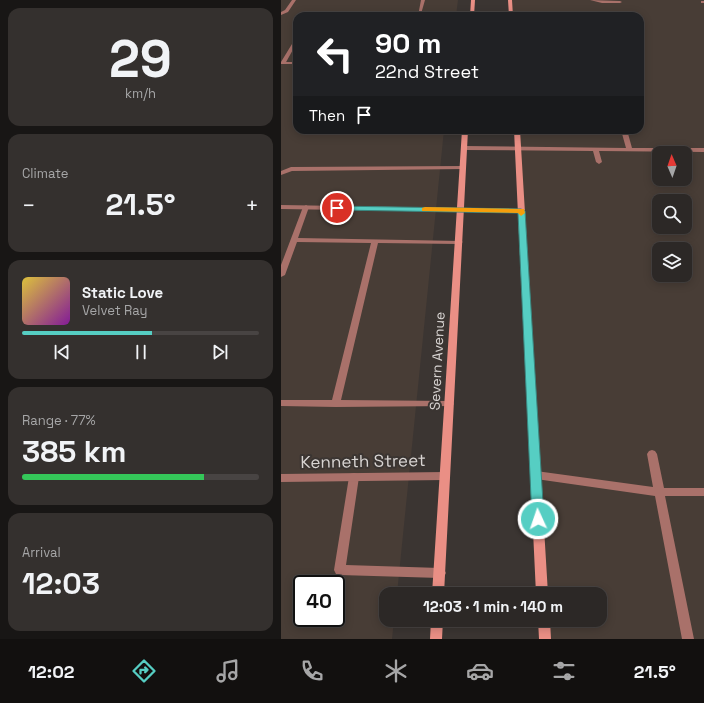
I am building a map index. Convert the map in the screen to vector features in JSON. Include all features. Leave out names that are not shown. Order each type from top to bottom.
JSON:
[{"type":"street","points":[[281,14],[287,12],[294,0]]},
{"type":"street","points":[[420,12],[423,0]]},
{"type":"street","points":[[472,12],[473,0]]},
{"type":"street","points":[[510,0],[511,12]]},
{"type":"street","points":[[592,0],[602,2],[620,2]]},
{"type":"street","points":[[282,63],[293,46]]},
{"type":"street","points":[[282,63],[293,63]]},
{"type":"street","name":"Severn Avenue","points":[[439,587],[465,134]]},
{"type":"street","points":[[517,134],[542,587]]},
{"type":"street","points":[[625,134],[630,150]]},
{"type":"street","points":[[464,148],[652,151]]},
{"type":"street","points":[[596,150],[599,162]]},
{"type":"street","points":[[692,150],[704,150]]},
{"type":"street","points":[[281,173],[291,168],[463,168]]},
{"type":"street","points":[[281,207],[521,211]]},
{"type":"street","points":[[281,275],[306,207]]},
{"type":"street","points":[[294,240],[459,242]]},
{"type":"street","points":[[336,404],[375,241]]},
{"type":"street","points":[[281,403],[449,404]]},
{"type":"street","points":[[652,454],[688,639]]},
{"type":"street","points":[[536,475],[660,492],[704,492]]},
{"type":"street","name":"Kenneth Street","points":[[281,478],[445,476]]},
{"type":"street","points":[[354,477],[340,570],[440,572]]},
{"type":"street","points":[[436,639],[437,627]]},
{"type":"street","points":[[544,627],[545,639]]},
{"type":"shaded area","points":[[281,0],[458,0],[456,12],[293,12],[293,134],[444,134],[398,587],[379,587],[379,627],[393,627],[392,639],[281,639]]},
{"type":"shaded area","points":[[511,0],[704,0],[704,639],[545,639],[544,627],[607,627],[607,587],[543,587],[518,134],[644,134],[644,12],[511,12]]},
{"type":"slow traffic","points":[[425,209],[521,211],[521,213]]},
{"type":"route","points":[[337,208],[521,211],[538,519]]}]
